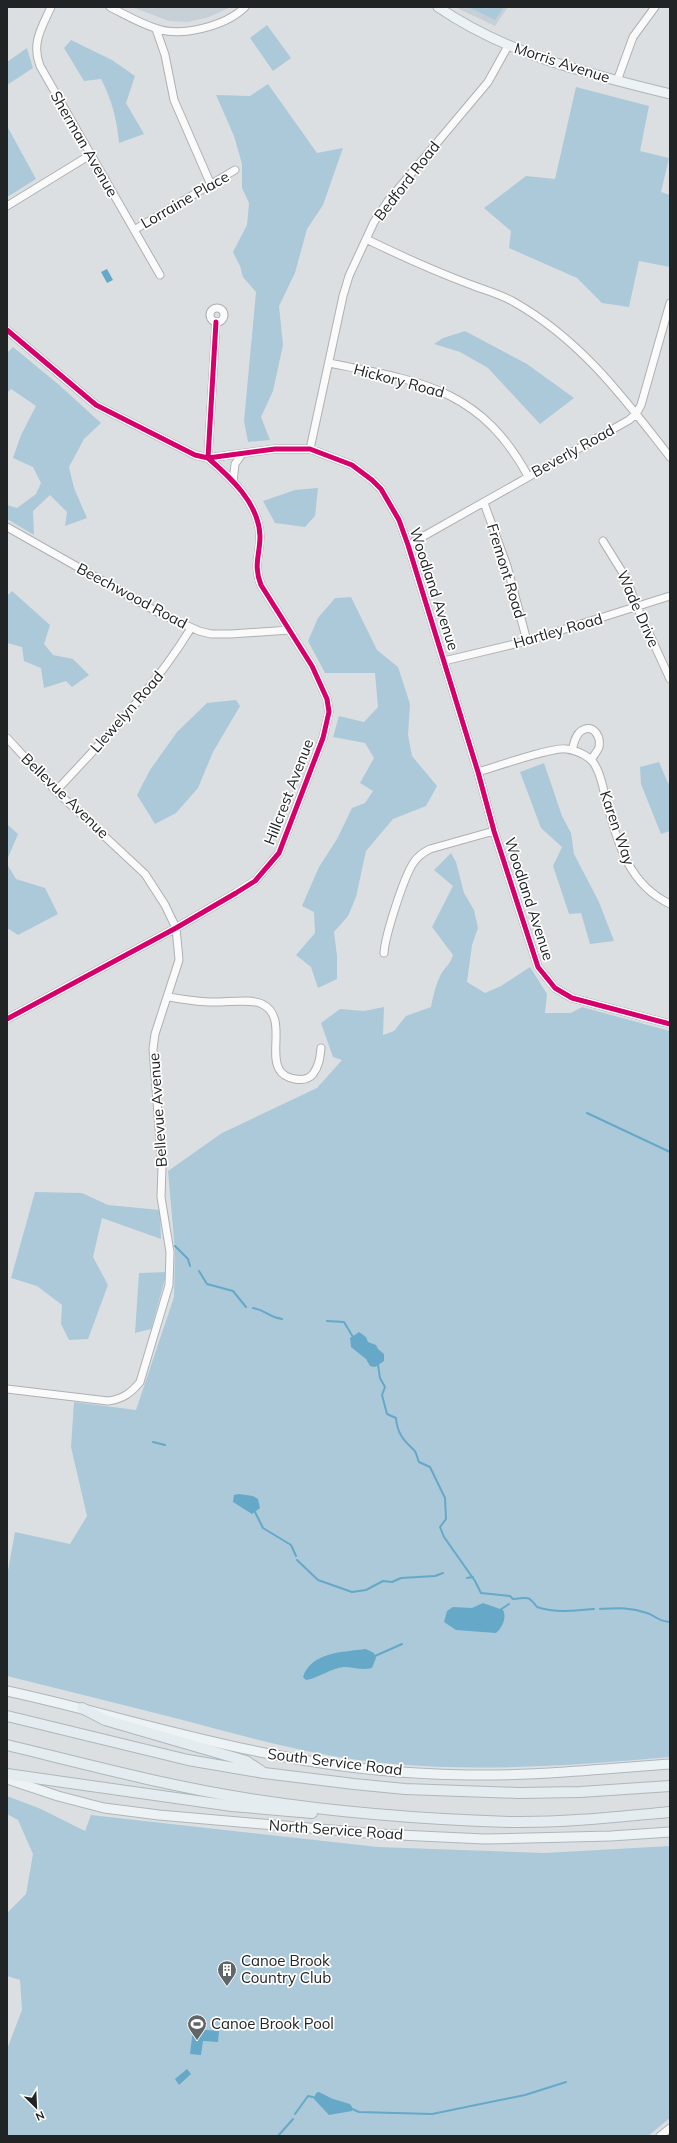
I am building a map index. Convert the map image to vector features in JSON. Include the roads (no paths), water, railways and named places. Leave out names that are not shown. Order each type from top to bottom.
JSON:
[{"type":"highway","points":[[82,1708],[105,1720],[246,1761],[264,1773]]},
{"type":"highway","points":[[7,1716],[143,1750],[264,1773],[377,1787],[462,1792],[580,1792],[670,1786]]},
{"type":"highway","points":[[7,1745],[182,1786],[243,1798],[317,1808],[406,1816]]},
{"type":"highway","points":[[7,1774],[239,1807],[292,1812],[406,1816],[510,1822],[667,1813]]},
{"type":"highway","points":[[640,1788],[670,1778]]},
{"type":"main road","name":"Morris Avenue","points":[[438,7],[480,32],[508,46],[557,65],[670,94]]},
{"type":"main road","name":"South Service Road","points":[[7,1691],[270,1754],[390,1770],[483,1775],[561,1773],[670,1764]]},
{"type":"main road","name":"North Service Road","points":[[7,1779],[58,1796],[104,1808],[159,1815],[370,1833],[484,1839],[611,1836],[670,1832]]},
{"type":"street","name":"Sherman Avenue","points":[[51,7],[36,42],[37,57],[90,155],[160,276]]},
{"type":"street","points":[[110,7],[156,29],[195,30],[210,27],[223,22],[245,7]]},
{"type":"street","points":[[617,81],[633,37],[655,7]]},
{"type":"street","points":[[156,29],[165,55],[177,106],[211,185]]},
{"type":"street","name":"Bedford Road","points":[[310,449],[343,296],[357,257],[374,222],[397,188],[494,74],[508,46]]},
{"type":"street","points":[[7,206],[90,155]]},
{"type":"street","name":"Lorraine Place","points":[[134,230],[235,170]]},
{"type":"street","points":[[366,239],[467,284],[513,301],[556,330],[591,362],[625,398],[670,457]]},
{"type":"street","points":[[636,414],[641,405],[670,303]]},
{"type":"street","points":[[208,458],[216,322]]},
{"type":"street","points":[[7,341],[10,332]]},
{"type":"street","name":"Woodland Avenue","points":[[10,332],[96,405],[195,455],[208,458],[275,449],[310,449],[352,465],[372,480],[388,500],[408,545],[478,772],[494,831],[536,961],[550,983],[572,998],[670,1024]]},
{"type":"street","name":"Hickory Road","points":[[329,363],[382,374],[436,390],[457,398],[497,430],[511,447],[528,476]]},
{"type":"street","name":"Beverly Road","points":[[408,545],[629,420],[636,414]]},
{"type":"street","points":[[233,482],[235,464],[242,454]]},
{"type":"street","name":"Hillcrest Avenue","points":[[7,1019],[176,928],[255,881],[279,853],[323,738],[329,712],[327,699],[319,679],[261,585],[257,575],[259,528],[247,499],[233,482],[208,458]]},
{"type":"street","name":"Fremont Road","points":[[484,503],[507,566],[527,641]]},
{"type":"street","name":"Beechwood Road","points":[[7,527],[159,613],[191,628],[211,634],[290,630]]},
{"type":"street","name":"Wade Drive","points":[[603,541],[626,578],[637,607],[670,679]]},
{"type":"street","name":"Hartley Road","points":[[444,661],[527,641],[670,596]]},
{"type":"street","name":"Llewelyn Road","points":[[56,791],[146,692],[176,653],[191,628]]},
{"type":"street","points":[[478,772],[565,748],[591,760],[599,748],[598,734],[594,730],[588,728],[581,731],[575,738],[572,750]]},
{"type":"street","name":"Bellevue Avenue","points":[[7,738],[56,791],[145,874],[165,905],[176,928],[179,960],[155,1034],[153,1049],[162,1167],[161,1197],[169,1245],[169,1285],[140,1382],[132,1391],[120,1399],[108,1401],[7,1389]]},
{"type":"street","name":"Karen Way","points":[[591,760],[596,767],[616,835],[628,865],[643,886],[654,896],[670,904]]},
{"type":"street","points":[[384,953],[384,941],[413,863],[422,854],[430,849],[494,831]]},
{"type":"street","points":[[168,997],[210,1002],[254,1001],[263,1004],[272,1015],[275,1023],[278,1068],[284,1075],[291,1079],[302,1079],[312,1075],[319,1064],[321,1048]]},
{"type":"street","points":[[660,2136],[670,2128]]},
{"type":"water","points":[[107,269],[113,280],[107,283],[101,272]]},
{"type":"water","points":[[359,1332],[366,1337],[368,1342],[376,1345],[384,1354],[384,1361],[375,1367],[370,1366],[366,1359],[351,1347],[350,1338]]},
{"type":"water","points":[[239,1494],[253,1496],[258,1499],[260,1508],[252,1514],[233,1502],[234,1495]]},
{"type":"water","points":[[483,1603],[503,1610],[503,1623],[496,1633],[456,1630],[444,1622],[447,1611],[453,1607],[472,1608]]},
{"type":"water","points":[[366,1649],[374,1653],[376,1658],[372,1668],[361,1669],[344,1667],[334,1669],[311,1679],[306,1680],[303,1677],[313,1662],[320,1658],[338,1653]]},
{"type":"water","name":"Canoe Brook Pool","points":[[193,2029],[219,2031],[218,2042],[203,2041],[201,2055],[190,2054]]},
{"type":"water","points":[[187,2069],[191,2074],[179,2085],[175,2079]]},
{"type":"water","points":[[319,2092],[333,2099],[350,2104],[352,2111],[329,2115],[314,2099],[316,2093]]},
{"type":"waterway","points":[[587,1113],[670,1152]]},
{"type":"waterway","points":[[175,1246],[188,1259],[190,1266]]},
{"type":"waterway","points":[[199,1271],[207,1284],[233,1291],[246,1307]]},
{"type":"waterway","points":[[253,1308],[261,1310],[273,1317],[282,1319]]},
{"type":"waterway","points":[[327,1321],[344,1322],[353,1337]]},
{"type":"waterway","points":[[378,1365],[380,1378],[385,1387],[382,1395],[387,1414],[396,1418],[399,1432],[404,1440],[415,1451],[419,1462],[430,1467],[445,1498],[446,1519],[440,1527],[444,1537],[475,1581],[481,1593],[510,1596],[513,1599],[527,1598],[537,1607],[558,1611],[594,1609]]},
{"type":"waterway","points":[[153,1442],[165,1445]]},
{"type":"waterway","points":[[255,1512],[263,1528],[291,1545],[296,1556]]},
{"type":"waterway","points":[[297,1560],[318,1580],[352,1592],[366,1590],[383,1581],[392,1582],[401,1578],[435,1576],[443,1573]]},
{"type":"waterway","points":[[467,1578],[473,1577]]},
{"type":"waterway","points":[[500,1610],[509,1604]]},
{"type":"waterway","points":[[600,1609],[618,1608],[635,1610],[647,1613],[662,1621],[670,1622]]},
{"type":"waterway","points":[[375,1656],[402,1644]]},
{"type":"waterway","points":[[350,2108],[359,2112],[432,2114],[525,2095],[566,2082]]},
{"type":"waterway","points":[[295,2114],[308,2096],[317,2098]]},
{"type":"waterway","points":[[278,2136],[293,2119]]},
{"type":"place","name":"Canoe Brook Country Club","points":[[227,1987]]},
{"type":"place","name":"Canoe Brook Pool","points":[[197,2041]]}]
